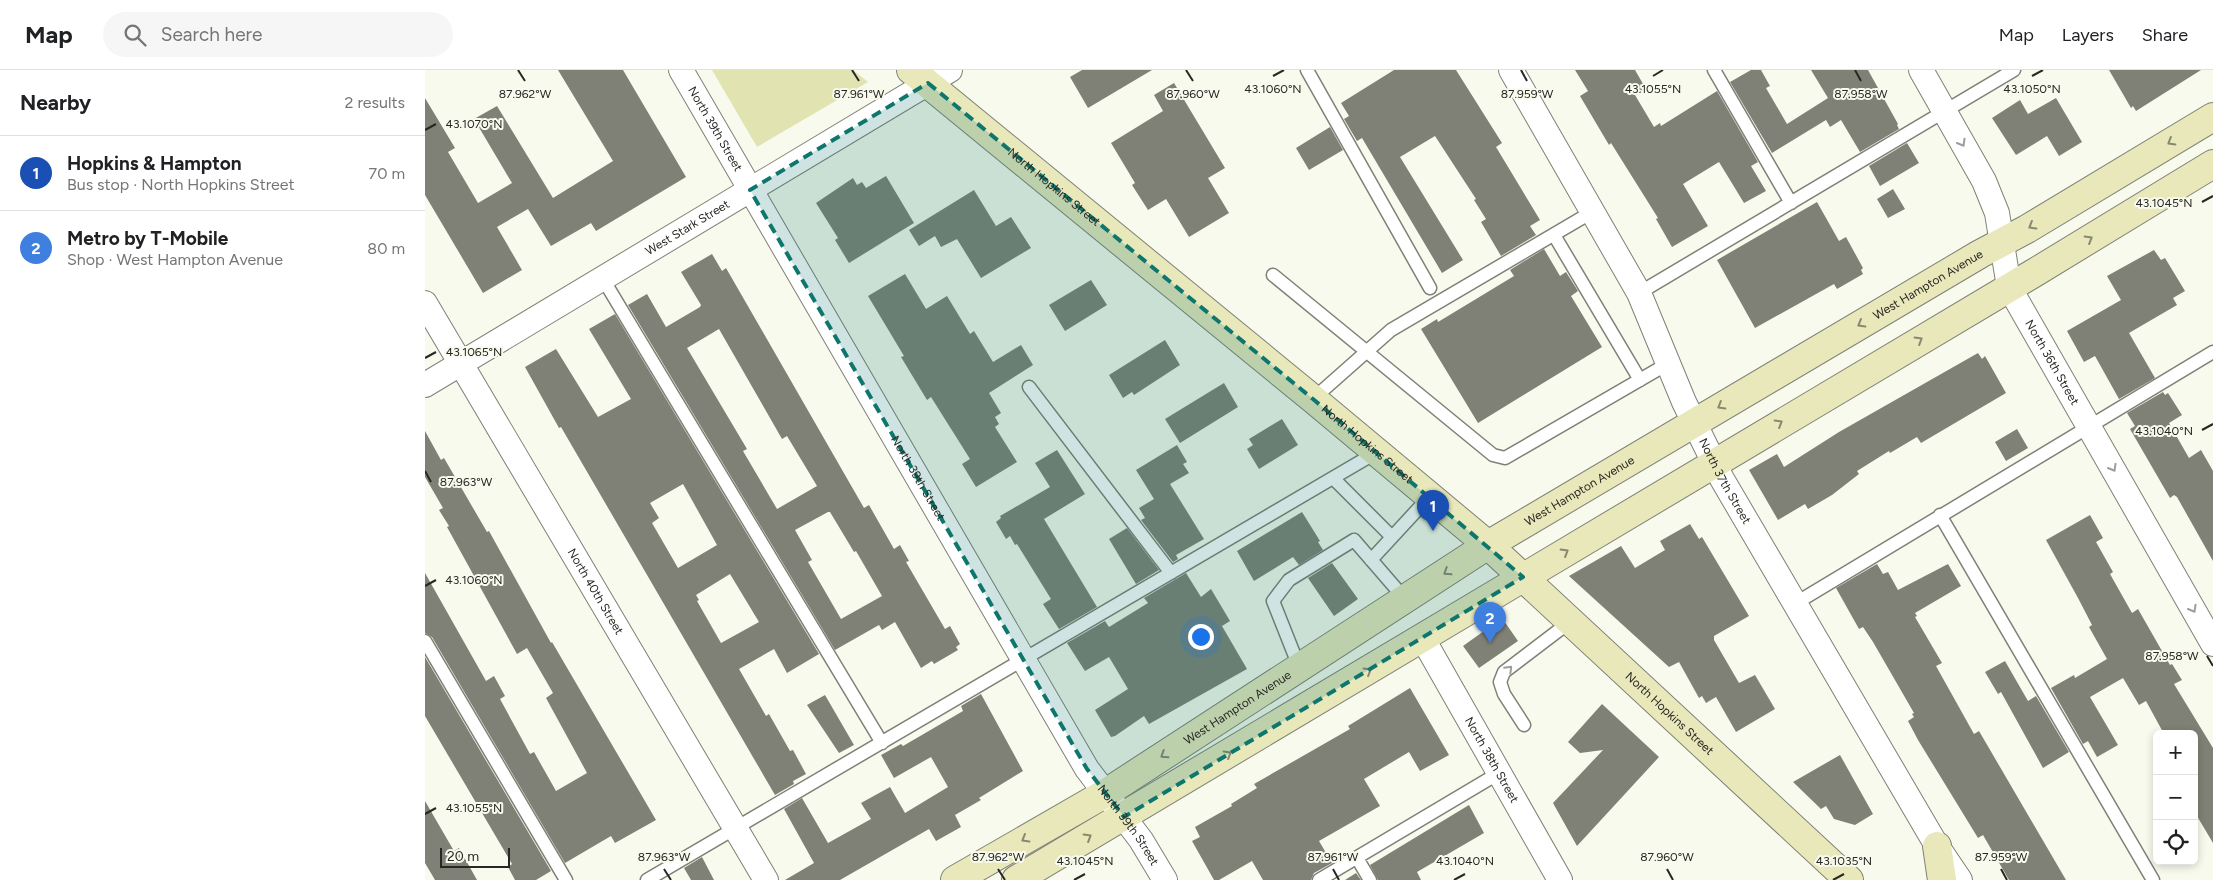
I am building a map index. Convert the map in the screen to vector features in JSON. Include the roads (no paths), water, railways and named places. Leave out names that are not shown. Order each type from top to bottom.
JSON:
[{"type":"main road","name":"North Hopkins Street","points":[[930,74],[1488,545],[1849,880]]},
{"type":"main road","name":"West Hampton Avenue","points":[[955,880],[1105,793],[1300,669],[1488,545],[2213,117]]},
{"type":"main road","points":[[1016,880],[2213,164]]},
{"type":"main road","points":[[1937,846],[1942,880]]},
{"type":"street","name":"North 39th Street","points":[[681,70],[1087,769],[1141,840],[1165,880]]},
{"type":"street","name":"North 37th Street","points":[[1511,70],[1639,293],[1714,462],[1937,846],[1960,880]]},
{"type":"street","name":"North 36th Street","points":[[1921,70],[1984,181],[1997,213],[2009,287],[2213,644]]},
{"type":"street","name":"West Stark Street","points":[[425,385],[750,190],[930,74]]},
{"type":"street","name":"North 40th Street","points":[[425,303],[766,880]]},
{"type":"street","name":"North 38th Street","points":[[1423,638],[1560,880]]},
{"type":"lane","points":[[1307,70],[1430,288]]},
{"type":"lane","points":[[1713,70],[1791,203]]},
{"type":"lane","points":[[1639,293],[2014,70]]},
{"type":"lane","points":[[1313,398],[1365,350],[1391,330],[1592,212]]},
{"type":"lane","points":[[1554,234],[1640,380]]},
{"type":"lane","points":[[1273,275],[1493,455],[1505,458],[1669,363]]},
{"type":"lane","points":[[603,278],[882,743]]},
{"type":"lane","points":[[1796,604],[1940,515],[2213,352]]},
{"type":"lane","points":[[1029,387],[1171,573]]},
{"type":"lane","points":[[647,880],[1377,452]]},
{"type":"lane","points":[[1333,478],[1392,537]]},
{"type":"lane","points":[[1371,560],[1430,496]]},
{"type":"lane","points":[[1940,515],[2153,880]]},
{"type":"lane","points":[[1300,669],[1273,601],[1289,580],[1354,540],[1405,599]]},
{"type":"lane","points":[[1524,725],[1504,694],[1500,682],[1504,672],[1571,621]]},
{"type":"lane","points":[[425,641],[566,880]]},
{"type":"lane","points":[[1319,880],[1499,773]]},
{"type":"lane","points":[[1357,858],[1370,880]]},
{"type":"place","name":"Hopkins & Hampton","points":[[1433,531]]},
{"type":"place","name":"Metro by T-Mobile","points":[[1490,643]]}]
